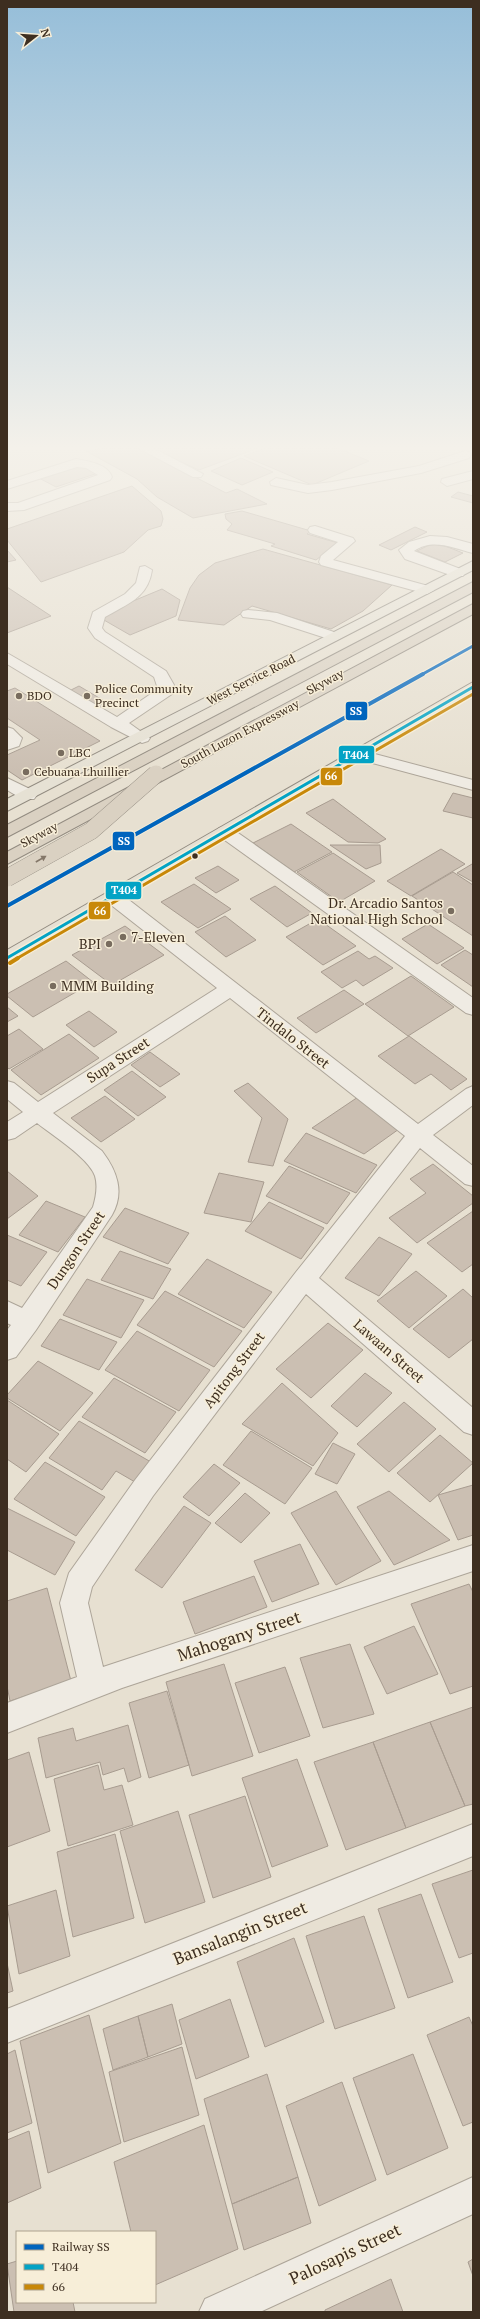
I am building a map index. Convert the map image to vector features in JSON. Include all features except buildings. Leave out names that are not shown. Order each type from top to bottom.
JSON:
[{"type":"highway","points":[[7,825],[473,579]]},
{"type":"highway","name":"Skyway","points":[[7,832],[473,586]]},
{"type":"highway","name":"Skyway","points":[[7,852],[156,774],[473,602]]},
{"type":"highway","name":"South Luzon Expressway","points":[[7,859],[473,608]]},
{"type":"highway","points":[[7,878],[91,831],[156,774]]},
{"type":"main road","name":"West Service Road","points":[[7,806],[142,738],[473,565]]},
{"type":"main road","points":[[7,958],[473,687]]},
{"type":"street","points":[[329,556],[326,559],[326,562],[427,590]]},
{"type":"street","points":[[411,556],[458,573]]},
{"type":"street","points":[[443,568],[463,556]]},
{"type":"street","points":[[117,724],[159,698],[166,691],[166,685],[161,674],[100,635],[95,628],[98,615],[130,597],[144,584],[145,570]]},
{"type":"street","points":[[248,614],[272,616],[335,636]]},
{"type":"street","points":[[7,658],[142,738]]},
{"type":"street","points":[[7,732],[14,738],[14,743],[7,745]]},
{"type":"street","points":[[356,754],[473,785]]},
{"type":"street","points":[[7,783],[28,795]]},
{"type":"street","points":[[225,832],[473,1008]]},
{"type":"street","name":"Tindalo Street","points":[[113,897],[473,1178]]},
{"type":"street","name":"Supa Street","points":[[7,1132],[230,989]]},
{"type":"street","name":"Dungon Street","points":[[7,1088],[36,1113],[94,1157],[105,1170],[109,1189],[104,1209],[17,1317],[7,1350]]},
{"type":"street","name":"Apitong Street","points":[[93,1684],[74,1603],[79,1582],[144,1488],[304,1279],[418,1135],[473,1094]]},
{"type":"street","name":"Lawaan Street","points":[[304,1279],[473,1424]]},
{"type":"street","name":"Mahogany Street","points":[[7,1718],[93,1684],[473,1558]]},
{"type":"street","name":"Bansalangin Street","points":[[7,2026],[473,1840]]},
{"type":"street","name":"Palosapis Street","points":[[218,2312],[473,2195]]},
{"type":"rail line","name":"SS","points":[[7,906],[473,646]]},
{"type":"transit line","name":"T404","points":[[7,958],[473,687]]},
{"type":"transit line","name":"66","points":[[10,963],[473,694]]},
{"type":"place","name":"BDO","points":[[19,696]]},
{"type":"place","name":"Police Community Precinct","points":[[87,696]]},
{"type":"place","name":"LBC","points":[[61,753]]},
{"type":"place","name":"Cebuana Lhuillier","points":[[26,772]]},
{"type":"place","name":"Dr. Arcadio Santos National High School","points":[[451,911]]},
{"type":"place","name":"7-Eleven","points":[[123,937]]},
{"type":"place","name":"BPI","points":[[109,944]]},
{"type":"place","name":"MMM Building","points":[[53,986]]}]
